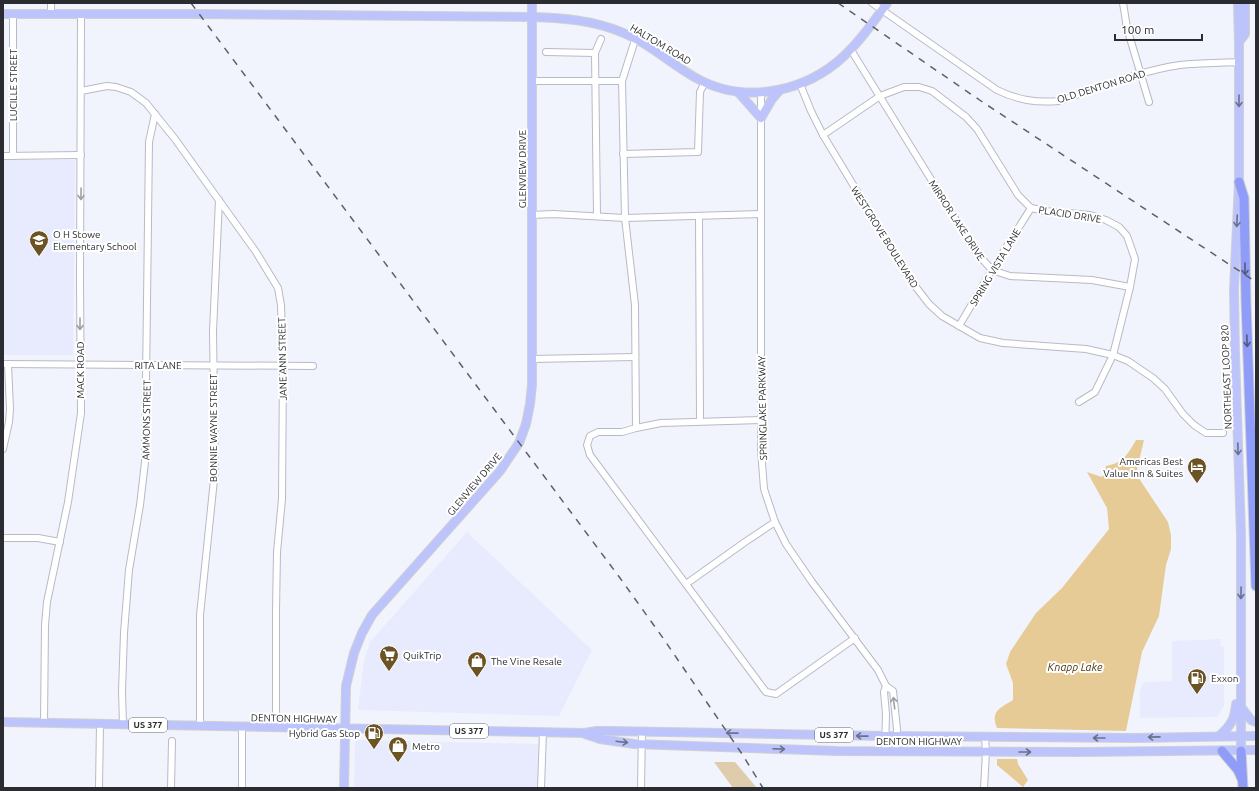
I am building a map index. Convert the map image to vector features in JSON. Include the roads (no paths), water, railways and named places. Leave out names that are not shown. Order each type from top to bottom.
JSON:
[{"type":"highway","points":[[1239,182],[1244,198],[1246,302],[1256,586]]},
{"type":"highway","points":[[1222,751],[1238,770],[1243,784]]},
{"type":"highway","points":[[1241,751],[1243,784]]},
{"type":"main road","name":"GLENVIEW DRIVE","points":[[344,788],[344,728],[347,676],[362,633],[372,615],[500,471],[519,443],[526,424],[532,385],[532,3]]},
{"type":"main road","name":"NORTHEAST LOOP 820","points":[[1238,3],[1239,182],[1234,290],[1234,354],[1241,534],[1241,751]]},
{"type":"main road","points":[[1239,42],[1245,34],[1245,3]]},
{"type":"main road","name":"HALTOM ROAD","points":[[3,14],[532,17],[567,19],[593,23],[622,33],[653,49],[696,78],[705,82],[738,92],[761,93],[780,90],[800,84],[837,63],[851,50],[884,6]]},
{"type":"main road","points":[[738,92],[761,118],[767,107],[780,90]]},
{"type":"main road","points":[[1219,736],[1232,722],[1235,714],[1236,695],[1241,686]]},
{"type":"main road","points":[[1241,707],[1253,721]]},
{"type":"main road","name":"DENTON HIGHWAY","points":[[3,722],[584,733],[597,731],[986,737],[1254,736]]},
{"type":"main road","name":"DENTON HIGHWAY","points":[[584,733],[600,739],[641,744],[801,750],[986,752],[1166,752],[1254,750]]},
{"type":"main road","points":[[1166,752],[1174,745],[1177,737]]},
{"type":"street","points":[[51,3],[51,14]]},
{"type":"street","name":"OLD DENTON ROAD","points":[[872,3],[884,6],[997,90],[1012,97],[1027,101],[1059,101],[1140,74],[1182,65],[1239,62]]},
{"type":"street","points":[[1123,3],[1127,28],[1149,102]]},
{"type":"street","name":"LUCILLE STREET","points":[[13,14],[13,156]]},
{"type":"street","name":"MACK ROAD","points":[[44,723],[45,625],[47,602],[60,542],[81,413],[81,14]]},
{"type":"street","points":[[597,216],[595,54],[601,39]]},
{"type":"street","points":[[635,40],[622,81],[625,218],[635,306],[636,428]]},
{"type":"street","name":"MIRROR LAKE DRIVE","points":[[851,50],[976,252],[992,270],[1010,276],[1092,280],[1130,287]]},
{"type":"street","points":[[546,52],[595,54]]},
{"type":"street","points":[[532,81],[622,81]]},
{"type":"street","points":[[624,154],[698,152],[700,92],[705,82]]},
{"type":"street","name":"WESTGROVE BOULEVARD","points":[[800,84],[823,136],[912,282],[929,304],[942,316],[980,338],[1003,343],[1086,349],[1113,355],[1128,361],[1153,378],[1165,389],[1183,414],[1194,425],[1206,433],[1223,433]]},
{"type":"street","name":"JANE ANN STREET","points":[[81,91],[107,86],[124,88],[138,96],[155,114],[219,200],[256,252],[278,288],[281,305],[283,367],[282,499],[277,552],[276,728]]},
{"type":"street","name":"PLACID DRIVE","points":[[823,136],[880,96],[904,87],[919,87],[932,91],[945,100],[977,128],[1018,195],[1031,208],[1045,211],[1090,215],[1106,220],[1120,227],[1127,236],[1135,259],[1130,287],[1113,355],[1095,392],[1079,402]]},
{"type":"street","name":"SPRINGLAKE PARKWAY","points":[[761,93],[761,420],[764,489],[775,522],[786,544],[812,582],[878,670],[886,686],[893,691],[896,715],[896,751]]},
{"type":"street","name":"AMMONS STREET","points":[[123,725],[126,601],[129,570],[140,505],[145,462],[149,142],[150,131],[155,114]]},
{"type":"street","points":[[3,156],[81,155]]},
{"type":"street","name":"BONNIE WAYNE STREET","points":[[200,726],[200,616],[215,470],[213,365],[219,200]]},
{"type":"street","name":"SPRING VISTA LANE","points":[[959,326],[1031,208]]},
{"type":"street","points":[[532,215],[553,214],[625,218],[761,214]]},
{"type":"street","points":[[699,216],[700,421]]},
{"type":"street","points":[[532,359],[635,357]]},
{"type":"street","points":[[3,449],[10,422],[5,364]]},
{"type":"street","name":"RITA LANE","points":[[5,364],[313,366]]},
{"type":"street","points":[[761,420],[661,423],[622,432],[598,432],[590,436],[587,444],[590,455],[766,692],[776,694],[855,638]]},
{"type":"street","points":[[686,584],[744,542],[775,522]]},
{"type":"street","points":[[3,538],[38,538],[60,542]]},
{"type":"street","name":"SPRINGLAKE PARKWAY","points":[[885,751],[886,714],[884,692],[886,686]]},
{"type":"street","points":[[99,788],[100,724]]},
{"type":"street","points":[[242,727],[242,788]]},
{"type":"street","points":[[541,788],[542,732]]},
{"type":"street","points":[[642,732],[642,788]]},
{"type":"street","points":[[984,788],[986,737]]},
{"type":"street","points":[[171,788],[172,741]]},
{"type":"water","name":"Knapp Lake","points":[[1136,440],[1144,440],[1136,474],[1168,522],[1171,535],[1171,549],[1166,565],[1159,616],[1142,652],[1126,731],[997,728],[995,722],[996,714],[1000,708],[1013,700],[1013,683],[1006,664],[1010,652],[1036,613],[1062,588],[1109,529],[1107,508],[1087,472],[1102,477],[1106,466],[1117,463],[1121,460]]},
{"type":"water","points":[[997,759],[1017,759],[1018,764],[1028,780],[1023,787],[997,765]]},
{"type":"railway","points":[[191,3],[620,578],[742,754],[763,788]]},
{"type":"railway","points":[[838,3],[981,101],[1256,282]]},
{"type":"place","name":"O H Stowe Elementary School","points":[[39,257]]},
{"type":"place","name":"Americas Best Value Inn & Suites","points":[[1197,484]]},
{"type":"place","name":"QuikTrip","points":[[389,672]]},
{"type":"place","name":"The Vine Resale","points":[[477,678]]},
{"type":"place","name":"Exxon","points":[[1197,695]]},
{"type":"place","name":"Hybrid Gas Stop","points":[[374,750]]},
{"type":"place","name":"Metro","points":[[398,763]]}]
